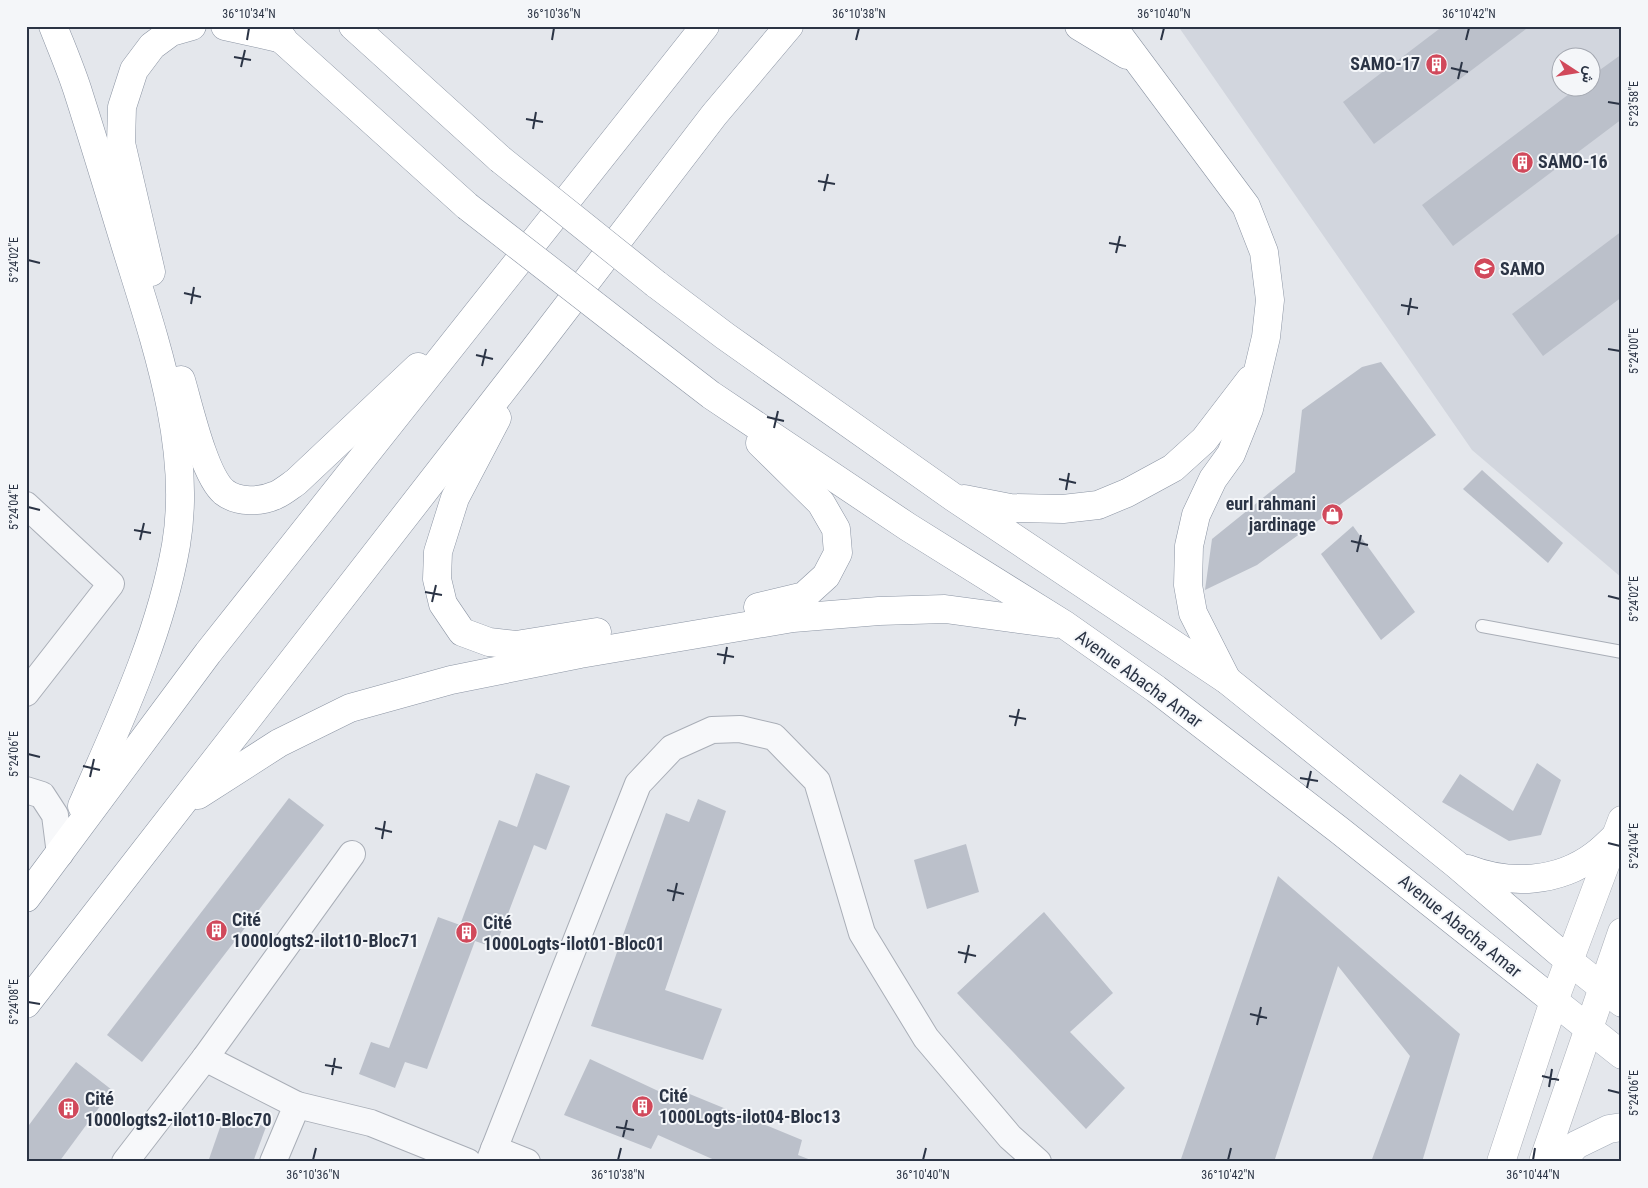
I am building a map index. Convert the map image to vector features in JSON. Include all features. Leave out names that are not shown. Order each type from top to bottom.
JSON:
[{"type":"main road","points":[[54,26],[79,94],[148,320],[170,404],[181,478],[176,543],[160,617],[108,748],[60,854]]},
{"type":"main road","points":[[192,26],[171,32],[152,46],[134,70],[122,107],[121,143],[151,274],[199,441],[214,479],[225,492],[236,498],[262,500],[277,495],[296,482],[489,300]]},
{"type":"main road","points":[[224,26],[275,33]]},
{"type":"main road","points":[[353,26],[500,159],[656,284],[725,336],[953,498],[1227,680],[1458,865],[1568,960],[1612,995]]},
{"type":"main road","points":[[673,67],[696,26]]},
{"type":"main road","points":[[26,898],[208,653],[705,26]]},
{"type":"main road","points":[[26,1004],[714,115],[783,34],[799,26]]},
{"type":"main road","points":[[1079,26],[1135,59]]},
{"type":"main road","points":[[1112,26],[1246,206],[1264,252],[1270,300],[1266,336],[1258,368],[1245,418],[1231,454],[1214,479],[1196,515],[1189,546],[1188,585],[1193,613],[1227,680]]},
{"type":"main road","name":"Avenue Abacha Amar","points":[[275,33],[466,206],[711,395],[908,527],[1065,625],[1156,689],[1339,830],[1622,1055]]},
{"type":"main road","points":[[530,355],[456,498],[438,552],[437,580],[443,604],[462,632],[488,642],[516,645],[769,605],[804,596],[826,576],[838,553],[836,529],[821,503],[711,395]]},
{"type":"main road","points":[[953,498],[1010,508],[1063,509],[1098,505],[1127,494],[1172,468],[1204,440],[1258,368]]},
{"type":"main road","points":[[178,808],[279,743],[350,708],[452,680],[580,654],[803,617],[879,611],[945,609],[1065,625]]},
{"type":"main road","points":[[1458,865],[1484,876],[1512,880],[1541,878],[1569,870],[1594,856],[1619,828]]},
{"type":"main road","points":[[1502,1162],[1568,960],[1619,828]]},
{"type":"main road","points":[[1542,1162],[1588,1027],[1612,995],[1622,932]]},
{"type":"main road","points":[[1561,1162],[1576,1145],[1609,1129],[1622,1126]]},
{"type":"street","points":[[26,505],[111,584],[26,693]]},
{"type":"street","points":[[528,1162],[492,1155],[638,784],[672,748],[712,730],[740,729],[774,736],[817,781],[862,933],[926,1038],[1010,1137],[1038,1162]]},
{"type":"street","points":[[26,790],[42,795],[55,816],[60,854]]},
{"type":"street","points":[[125,1162],[205,1058],[352,854]]},
{"type":"street","points":[[205,1058],[297,1105],[371,1124],[468,1162]]},
{"type":"street","points":[[274,1162],[297,1105]]},
{"type":"lane","points":[[1482,626],[1622,652]]},
{"type":"shaded area","name":"SAMO","points":[[1178,26],[1622,26],[1622,578],[1472,450]]},
{"type":"building","name":"SAMO-17","points":[[1443,26],[1530,26],[1374,144],[1343,102]]},
{"type":"building","name":"SAMO-16","points":[[1622,54],[1622,119],[1453,246],[1422,205],[1564,98],[1600,98],[1600,70]]},
{"type":"building","points":[[1622,231],[1622,297],[1543,356],[1512,314]]},
{"type":"building","points":[[1381,362],[1436,435],[1257,565],[1205,590],[1212,539],[1295,472],[1302,410],[1362,367]]},
{"type":"building","points":[[1482,470],[1563,543],[1548,563],[1463,489]]},
{"type":"building","points":[[1353,526],[1415,612],[1381,640],[1321,554]]},
{"type":"building","points":[[1537,763],[1561,780],[1541,835],[1509,841],[1442,802],[1460,774],[1513,811]]},
{"type":"building","name":"Cité 1000Logts-ilot01-Bloc01","points":[[536,773],[570,786],[546,850],[534,845],[495,948],[475,941],[427,1069],[405,1062],[395,1088],[359,1074],[371,1042],[389,1048],[438,917],[460,925],[499,820],[517,827]]},
{"type":"building","name":"Cité 1000logts2-ilot10-Bloc71","points":[[289,798],[324,825],[142,1062],[107,1035]]},
{"type":"building","points":[[698,799],[726,811],[665,990],[722,1009],[703,1060],[591,1026],[666,813],[689,822]]},
{"type":"building","points":[[966,844],[979,892],[927,909],[914,860]]},
{"type":"building","points":[[1278,876],[1460,1034],[1422,1162],[1371,1162],[1410,1056],[1338,966],[1274,1162],[1180,1162]]},
{"type":"building","points":[[1044,912],[1113,993],[1070,1032],[1125,1088],[1086,1129],[957,993]]},
{"type":"building","name":"Cité 1000Logts-ilot04-Bloc13","points":[[590,1059],[671,1097],[675,1088],[802,1140],[798,1155],[816,1162],[719,1162],[658,1135],[651,1149],[564,1115]]},
{"type":"building","name":"Cité 1000logts2-ilot10-Bloc70","points":[[76,1062],[112,1090],[59,1162],[26,1162],[26,1129]]},
{"type":"building","points":[[225,1113],[266,1127],[253,1162],[208,1162]]},
{"type":"place","name":"SAMO-17","points":[[1436,64]]},
{"type":"place","name":"SAMO-16","points":[[1522,162]]},
{"type":"place","name":"SAMO","points":[[1484,269]]},
{"type":"place","name":"eurl rahmani jardinage","points":[[1332,514]]},
{"type":"place","name":"Cité 1000logts2-ilot10-Bloc71","points":[[216,930]]},
{"type":"place","name":"Cité 1000Logts-ilot01-Bloc01","points":[[467,933]]},
{"type":"place","name":"Cité 1000Logts-ilot04-Bloc13","points":[[643,1106]]},
{"type":"place","name":"Cité 1000logts2-ilot10-Bloc70","points":[[69,1109]]}]
